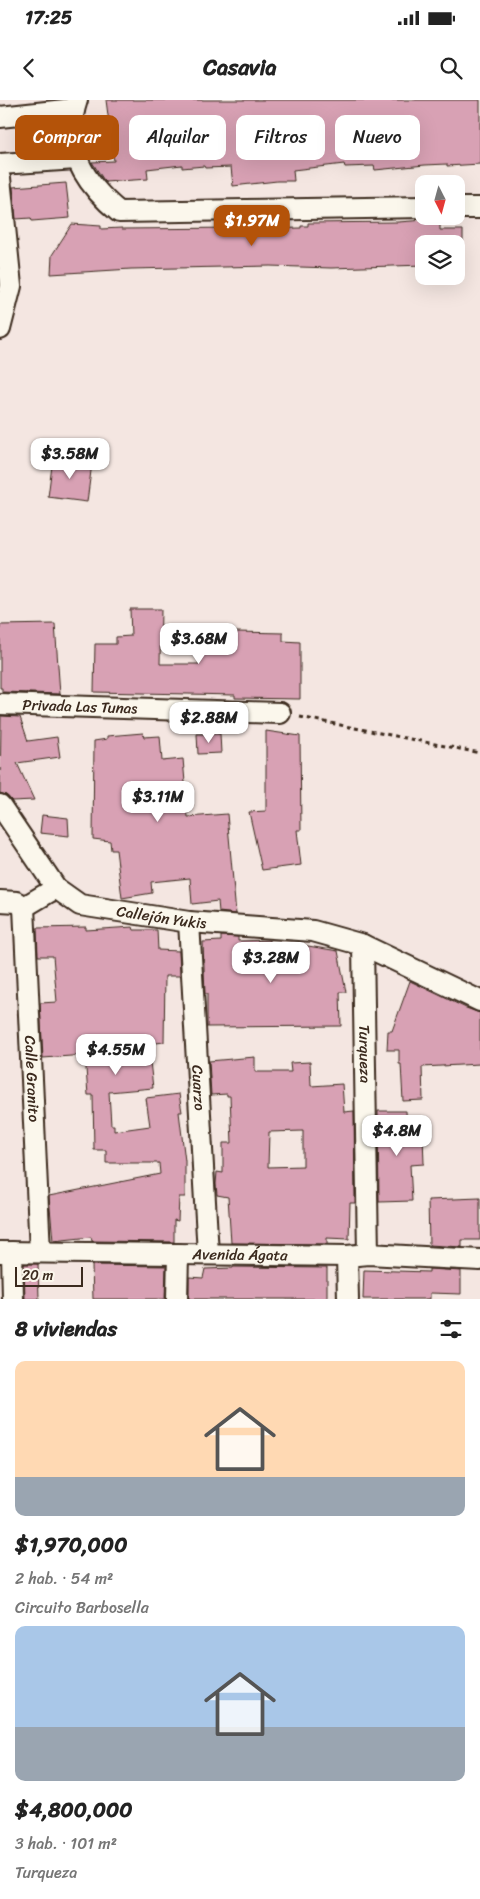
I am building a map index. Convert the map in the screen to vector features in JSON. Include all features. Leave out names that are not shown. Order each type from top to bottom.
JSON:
[{"type":"street","points":[[0,117],[76,105]]},
{"type":"street","points":[[0,164],[62,160]]},
{"type":"street","points":[[78,160],[90,184],[102,198],[119,212],[415,207]]},
{"type":"street","points":[[0,178],[6,286],[0,329]]},
{"type":"street","points":[[465,208],[480,208]]},
{"type":"street","name":"Privada Las Tunas","points":[[0,704],[280,713]]},
{"type":"street","name":"Callejón Yukis","points":[[0,805],[56,888],[80,905],[189,922],[313,931],[363,945],[480,1001]]},
{"type":"street","points":[[0,901],[17,902],[24,906],[56,888]]},
{"type":"street","name":"Calle Granito","points":[[24,906],[40,1252]]},
{"type":"street","name":"Cuarzo","points":[[189,922],[208,1254]]},
{"type":"street","name":"Turqueza","points":[[363,945],[368,1254]]},
{"type":"street","points":[[6,1252],[13,1299]]},
{"type":"street","name":"Avenida Ágata","points":[[6,1252],[347,1256],[368,1254],[480,1260]]},
{"type":"street","points":[[178,1254],[178,1299]]},
{"type":"street","points":[[347,1256],[348,1299]]},
{"type":"path","points":[[280,713],[480,753]]},
{"type":"building","points":[[106,100],[480,100],[480,164],[425,165],[375,170],[374,166],[345,167],[344,164],[293,170],[294,181],[233,186],[231,167],[205,168],[204,166],[182,168],[182,165],[147,169],[148,179],[105,182],[92,162],[119,160],[119,115],[108,115]]},
{"type":"building","points":[[66,183],[70,218],[32,221],[31,218],[16,219],[13,187]]},
{"type":"building","points":[[415,221],[415,225],[440,225],[440,230],[463,230],[463,235],[415,235],[415,265],[331,268],[270,266],[131,269],[51,274],[52,255],[72,224],[101,226],[101,229],[122,229],[239,228],[239,224],[257,224],[257,229],[301,228],[301,226],[308,226],[308,223]]},
{"type":"building","points":[[53,458],[92,463],[87,502],[48,497]]},
{"type":"building","points":[[130,609],[161,609],[160,664],[199,664],[199,647],[236,647],[236,632],[283,633],[283,641],[300,642],[300,699],[235,698],[235,695],[94,692],[95,644],[116,644],[116,637],[131,636]]},
{"type":"building","points":[[55,624],[60,694],[2,692],[2,688],[0,688],[0,625]]},
{"type":"building","points":[[1,716],[20,717],[28,741],[57,737],[60,757],[17,763],[34,800],[12,801],[6,795],[0,793]]},
{"type":"building","points":[[266,731],[300,736],[301,830],[297,830],[301,865],[262,870],[249,812],[266,811]]},
{"type":"building","points":[[143,733],[144,737],[160,736],[162,761],[183,759],[188,817],[227,814],[236,914],[219,912],[218,901],[192,904],[190,878],[151,882],[152,893],[122,898],[116,850],[111,850],[110,841],[93,839],[94,741],[107,739],[107,736]]},
{"type":"building","points":[[197,734],[220,734],[221,753],[198,754]]},
{"type":"building","points":[[42,815],[68,818],[69,836],[40,833]]},
{"type":"building","points":[[86,927],[86,930],[133,927],[134,930],[157,930],[158,950],[179,951],[180,976],[165,976],[164,1042],[148,1044],[153,1088],[109,1092],[111,1125],[114,1125],[114,1131],[150,1126],[146,1098],[179,1094],[182,1112],[179,1112],[185,1161],[185,1197],[179,1197],[178,1221],[174,1220],[174,1242],[92,1241],[91,1237],[53,1241],[49,1196],[160,1174],[159,1163],[106,1163],[106,1150],[94,1150],[93,1095],[88,1095],[85,1055],[43,1058],[40,1003],[57,1002],[53,956],[38,956],[37,928]]},
{"type":"building","points":[[221,936],[238,937],[238,941],[270,940],[270,944],[290,943],[338,951],[346,992],[340,992],[341,1026],[207,1027],[207,994],[205,994],[203,942],[221,941]]},
{"type":"building","points":[[410,981],[480,1013],[480,1064],[422,1067],[423,1100],[403,1101],[399,1050],[387,1050],[388,1031],[392,1031]]},
{"type":"building","points":[[255,1057],[255,1072],[291,1072],[290,1063],[310,1062],[311,1086],[342,1084],[344,1112],[354,1111],[355,1203],[350,1203],[349,1239],[327,1238],[327,1244],[231,1243],[228,1197],[217,1195],[216,1184],[217,1172],[223,1173],[223,1143],[232,1143],[230,1096],[227,1096],[227,1094],[211,1095],[209,1061]],"holes":[[[303,1131],[303,1166],[268,1167],[269,1132]]]},
{"type":"building","points":[[378,1111],[406,1111],[407,1135],[423,1135],[424,1164],[410,1165],[412,1201],[379,1202]]},
{"type":"building","points":[[480,1198],[480,1240],[462,1240],[462,1247],[429,1245],[428,1200]]},
{"type":"building","points":[[24,1264],[38,1264],[39,1299],[25,1299]]},
{"type":"building","points":[[92,1265],[166,1266],[165,1299],[93,1299]]},
{"type":"building","points":[[233,1267],[327,1268],[327,1299],[189,1299],[189,1277],[203,1278],[205,1269]]},
{"type":"building","points":[[429,1269],[461,1271],[461,1294],[430,1293],[430,1299],[363,1299],[364,1270],[429,1272]]}]
